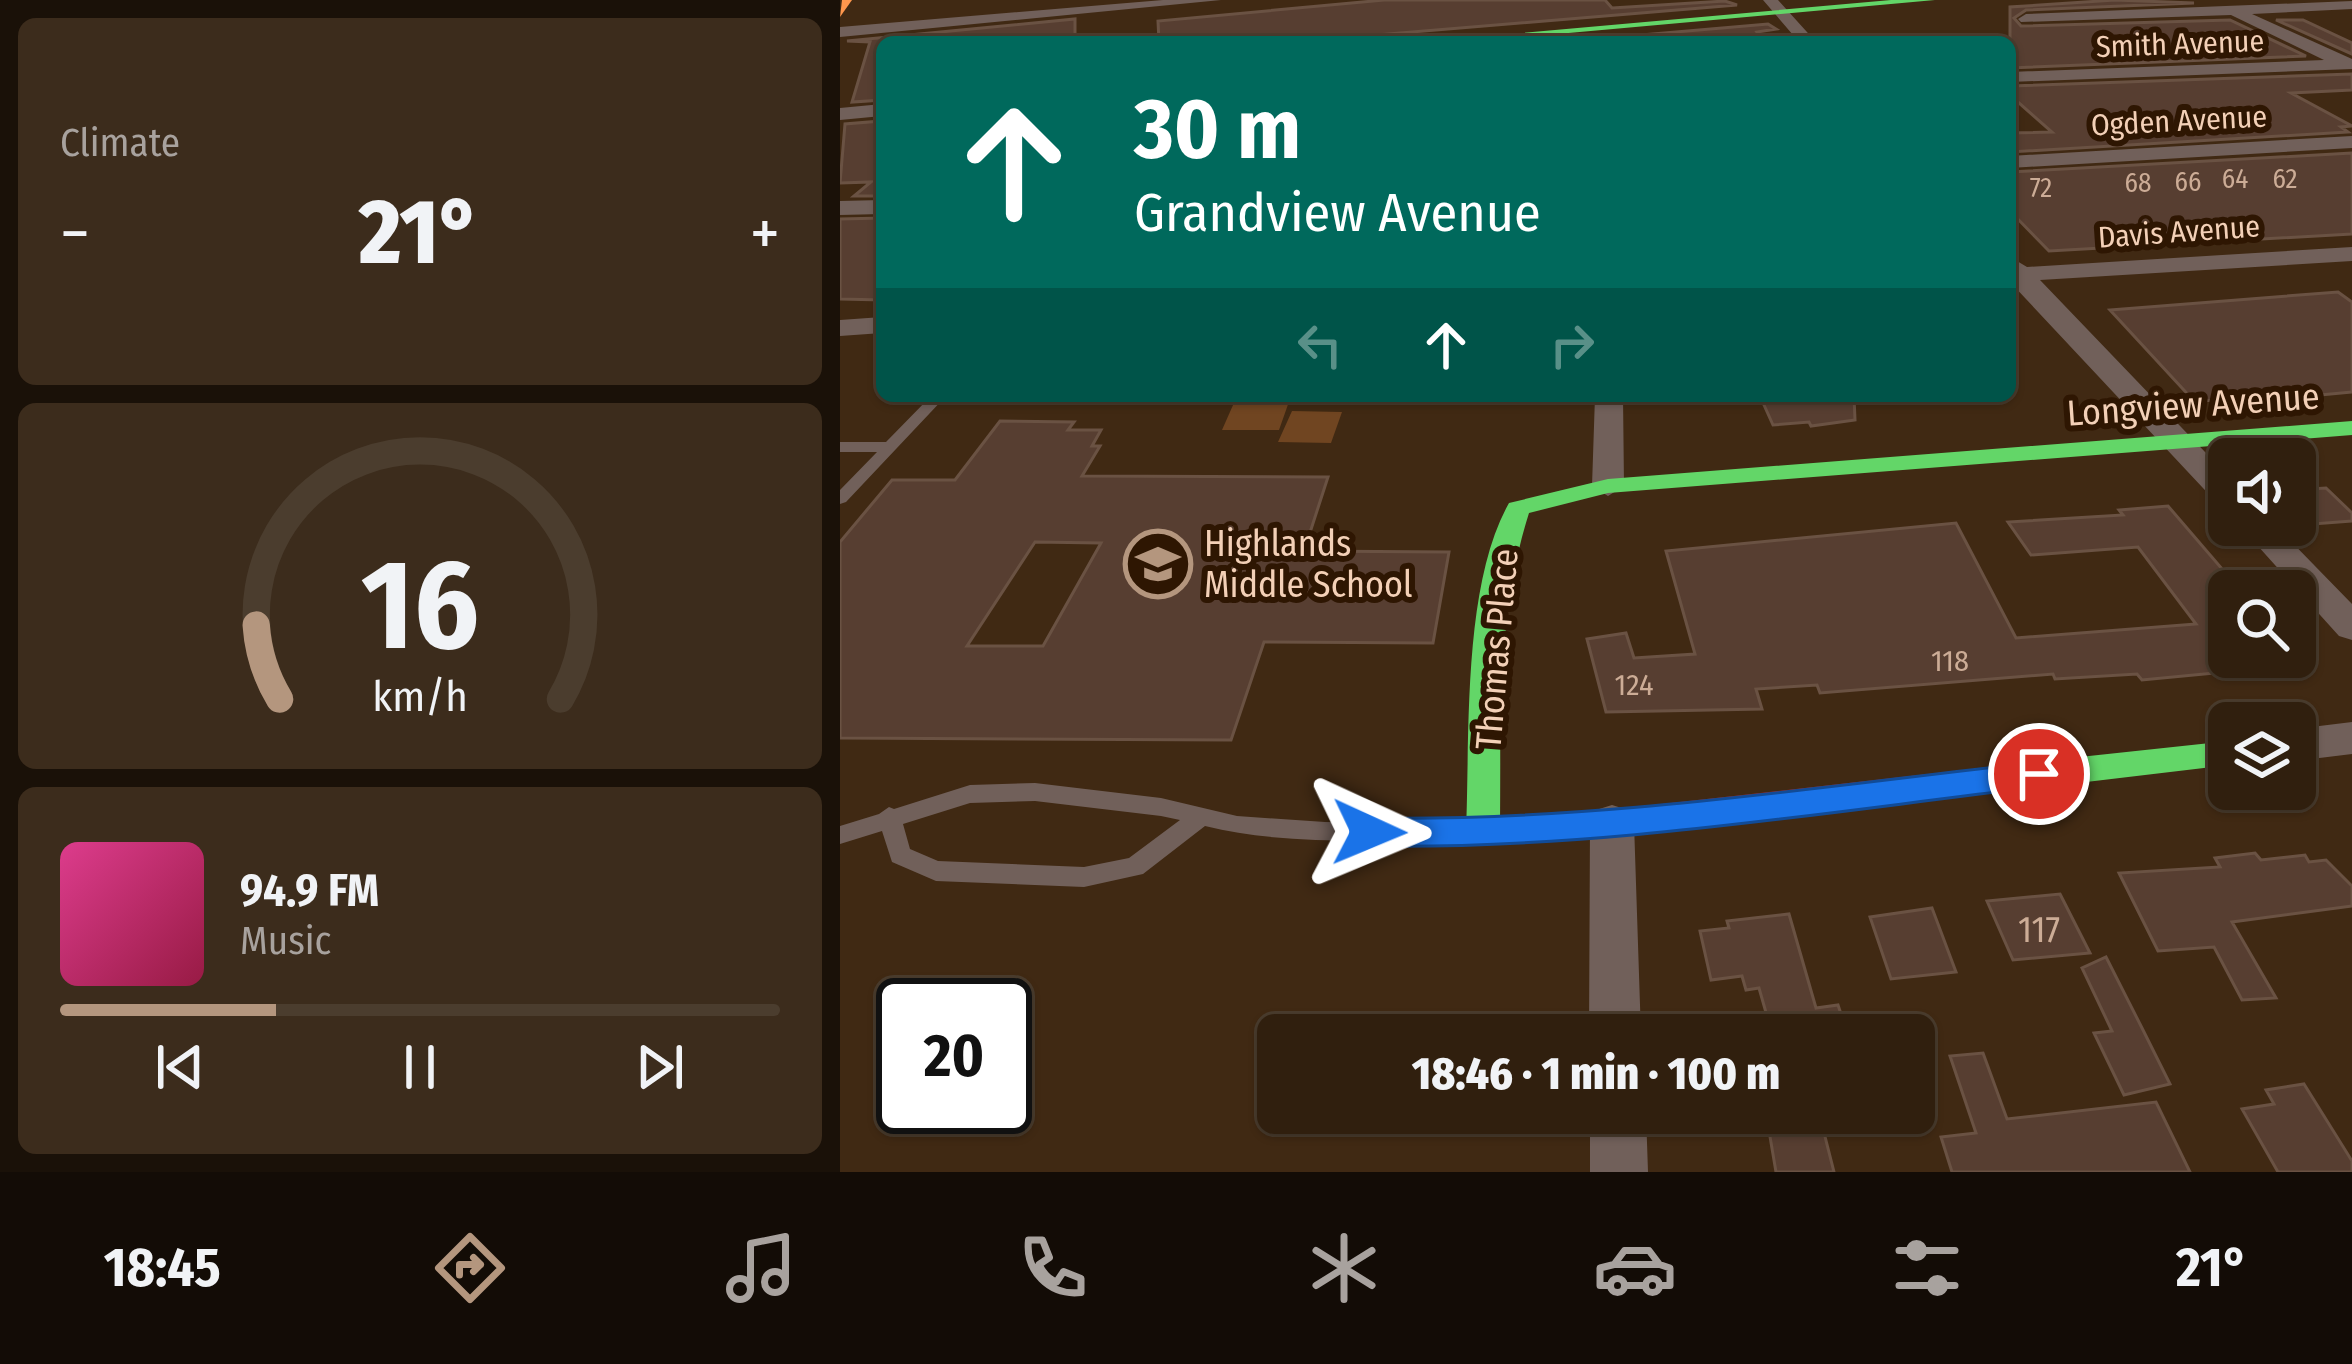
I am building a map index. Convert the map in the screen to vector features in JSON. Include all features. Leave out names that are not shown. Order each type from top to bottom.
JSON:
[{"type":"street","points":[[840,14],[847,0]]},
{"type":"street","points":[[840,32],[1214,0]]},
{"type":"street","points":[[1486,36],[1775,6],[1930,0]]},
{"type":"street","points":[[2212,0],[2350,65]]},
{"type":"street","points":[[2026,20],[2352,5]]},
{"type":"street","points":[[1775,6],[1802,36]]},
{"type":"street","name":"Smith Avenue","points":[[2016,77],[2350,65]]},
{"type":"street","points":[[840,114],[876,111]]},
{"type":"street","name":"Ogden Avenue","points":[[2016,162],[2352,142]]},
{"type":"street","points":[[840,208],[876,207]]},
{"type":"street","name":"Davis Avenue","points":[[2016,270],[2352,254]]},
{"type":"street","points":[[2016,272],[2208,474]]},
{"type":"street","points":[[840,328],[876,326]]},
{"type":"street","points":[[1608,486],[1609,402]]},
{"type":"street","name":"Longview Avenue","points":[[1608,486],[2352,428]]},
{"type":"street","name":"Thomas Place","points":[[1483,832],[1491,651],[1508,529],[1518,508],[1608,486]]},
{"type":"street","points":[[2276,546],[2352,626]]},
{"type":"street","points":[[2316,743],[2352,739]]},
{"type":"street","points":[[1614,1014],[1606,824],[2208,755]]},
{"type":"street","points":[[1618,1134],[1619,1172]]},
{"type":"lane","points":[[840,499],[933,402]]},
{"type":"lane","points":[[840,447],[892,447]]},
{"type":"lane","points":[[840,835],[970,794],[1035,792],[1237,825],[1324,831],[1483,832],[1606,824]]},
{"type":"lane","points":[[889,816],[900,855],[936,871],[1084,877],[1135,867],[1202,817]]},
{"type":"shaded area","points":[[1234,402],[1289,402],[1279,430],[1222,430]]},
{"type":"shaded area","points":[[1292,411],[1342,412],[1331,443],[1278,442]]},
{"type":"building","points":[[1384,0],[1605,0],[1612,8],[1725,1],[1737,5],[1364,36],[1159,36],[1158,21]]},
{"type":"building","points":[[2115,0],[2194,3],[2026,10],[2014,18],[2021,26],[2230,20],[2306,56],[2016,68],[2010,7]]},
{"type":"building","points":[[1075,19],[1075,36],[899,36]]},
{"type":"building","points":[[2276,20],[2303,20],[2352,43],[2352,54]]},
{"type":"building","points":[[1768,24],[1776,29],[1757,32],[1760,36],[1629,36]]},
{"type":"building","points":[[876,38],[876,100],[852,102],[870,42],[847,41]]},
{"type":"building","points":[[2352,74],[2352,90],[2291,93],[2352,126],[2341,127],[2348,132],[2016,152],[2016,133],[2052,132],[2016,100],[2016,86]]},
{"type":"building","points":[[876,121],[876,196],[854,196],[871,182],[840,183],[845,124]]},
{"type":"building","points":[[2352,153],[2352,234],[2049,251],[2016,217],[2016,172]]},
{"type":"building","points":[[876,218],[876,300],[840,299],[840,219]]},
{"type":"building","points":[[2338,292],[2352,302],[2352,392],[2288,398],[2194,401],[2110,310]]},
{"type":"building","points":[[1763,402],[1854,402],[1855,420],[1773,425]]},
{"type":"building","points":[[1000,421],[1074,422],[1068,430],[1101,430],[1092,446],[1100,446],[1082,476],[1328,477],[1304,551],[1449,552],[1433,643],[1264,642],[1231,740],[840,738],[840,542],[892,480],[955,480]],"holes":[[[1035,542],[1101,543],[1043,646],[967,646]]]},
{"type":"building","points":[[2326,488],[2352,513],[2352,521],[2316,524],[2316,489]]},
{"type":"building","points":[[2168,506],[2223,570],[2208,570],[2208,674],[2142,680],[2137,674],[2055,679],[2053,674],[1820,693],[1817,685],[1756,689],[1762,709],[1606,712],[1587,639],[1626,633],[1634,658],[1695,654],[1666,551],[1956,523],[2016,638],[2196,624],[2138,547],[2031,555],[2008,522],[2123,515],[2119,510]]},
{"type":"building","points":[[2255,853],[2261,860],[2305,855],[2309,862],[2326,860],[2352,886],[2352,906],[2232,922],[2276,998],[2242,1000],[2214,947],[2158,951],[2119,873],[2220,867],[2215,858]]},
{"type":"building","points":[[2060,894],[2090,953],[2013,960],[1987,901]]},
{"type":"building","points":[[1932,908],[1956,972],[1891,979],[1870,917]]},
{"type":"building","points":[[1789,914],[1816,1008],[1838,1005],[1841,1014],[1766,1014],[1759,988],[1746,990],[1742,976],[1711,980],[1700,931],[1729,928],[1727,921]]},
{"type":"building","points":[[2106,957],[2170,1084],[2124,1095],[2094,1033],[2112,1031],[2082,968]]},
{"type":"building","points":[[1983,1053],[2007,1119],[2156,1102],[2190,1172],[1952,1172],[1941,1137],[1976,1133],[1950,1056]]},
{"type":"building","points":[[2304,1084],[2352,1161],[2352,1172],[2278,1172],[2242,1109],[2274,1104],[2266,1090]]},
{"type":"building","points":[[1770,1134],[1824,1134],[1834,1172],[1776,1172]]},
{"type":"traffic: fast","points":[[1500,36],[1930,0]]},
{"type":"traffic: fast","points":[[1483,832],[1490,627],[1505,547],[1518,508],[1608,486],[2352,428]]},
{"type":"traffic: fast","points":[[2061,772],[2208,755]]},
{"type":"traffic: slow","points":[[840,14],[847,0]]},
{"type":"traffic: jam","points":[[1600,825],[2061,772]]},
{"type":"place","name":"Highlands Middle School","points":[[1158,564]]},
{"type":"route","points":[[1369,832],[1457,833],[1600,825],[2039,774]]}]
